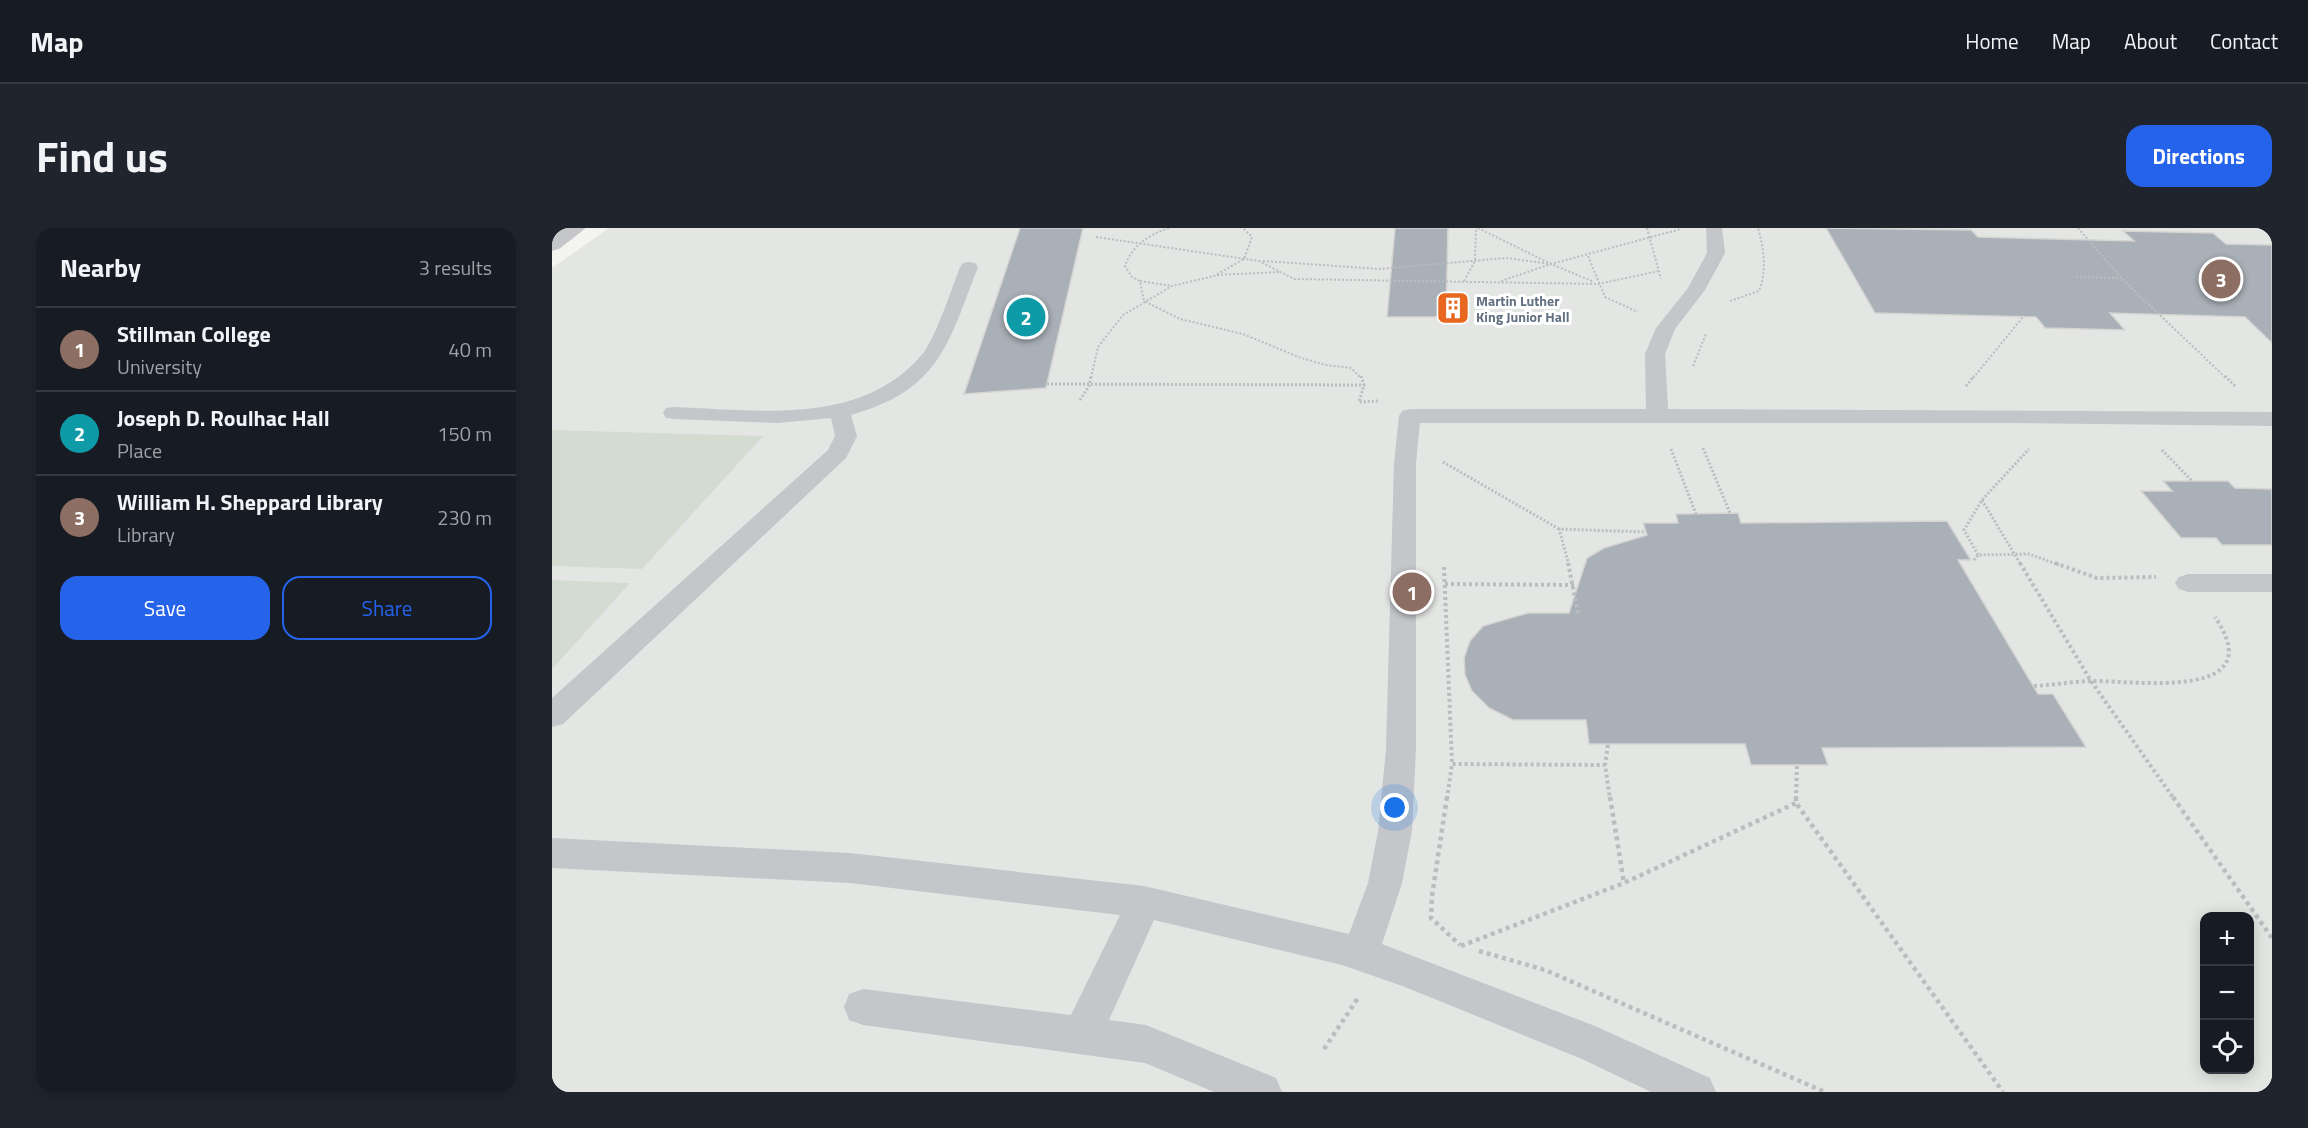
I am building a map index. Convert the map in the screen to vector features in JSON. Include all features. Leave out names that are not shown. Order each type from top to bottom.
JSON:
[{"type":"lane","points":[[1657,416],[1655,354],[1666,328],[1696,290],[1716,253],[1714,228]]},
{"type":"lane","points":[[674,413],[800,416],[840,412],[885,398],[915,376],[933,354],[969,267]]},
{"type":"lane","points":[[552,716],[838,453],[846,436],[840,412]]},
{"type":"lane","points":[[1360,955],[1385,883],[1395,831],[1401,749],[1405,463],[1410,416],[2010,416],[2272,419]]},
{"type":"lane","points":[[2188,583],[2272,583]]},
{"type":"lane","points":[[552,853],[850,868],[1144,902],[1342,948],[1409,971],[1595,1045],[1696,1092]]},
{"type":"lane","points":[[1082,1035],[1144,902]]},
{"type":"lane","points":[[863,1007],[1146,1044],[1262,1092]]},
{"type":"path","points":[[1169,228],[1159,231],[1139,244],[1128,254],[1125,266],[1132,277],[1140,281],[1172,286]]},
{"type":"path","points":[[1214,276],[1244,259],[1252,237],[1242,228]]},
{"type":"path","points":[[1463,282],[1475,261],[1477,228],[1598,284]]},
{"type":"path","points":[[1647,228],[1662,282]]},
{"type":"path","points":[[1497,282],[1551,264],[1588,256],[1685,228]]},
{"type":"path","points":[[1720,304],[1759,291],[1763,282],[1764,256],[1758,228]]},
{"type":"path","points":[[2078,228],[2122,279],[2272,419]]},
{"type":"path","points":[[1096,237],[1259,261],[1380,269],[1506,258],[1551,264]]},
{"type":"path","points":[[1588,256],[1605,297],[1638,312]]},
{"type":"path","points":[[1259,261],[1294,279],[1598,284],[1659,271]]},
{"type":"path","points":[[1080,400],[1089,386],[1098,347],[1123,315],[1144,301],[1172,286],[1214,276],[1249,272],[1281,272]]},
{"type":"path","points":[[2076,277],[2122,279]]},
{"type":"path","points":[[1140,281],[1144,301]]},
{"type":"path","points":[[1144,301],[1180,319],[1243,334],[1301,358],[1326,365],[1351,368],[1360,374],[1364,386],[1359,402],[1382,401]]},
{"type":"path","points":[[1964,387],[2023,317]]},
{"type":"path","points":[[1691,372],[1707,332]]},
{"type":"path","points":[[1047,384],[1364,386]]},
{"type":"path","points":[[1668,441],[1696,513]]},
{"type":"path","points":[[1700,441],[1730,513]]},
{"type":"path","points":[[1978,555],[1964,530],[1982,500],[2031,447]]},
{"type":"path","points":[[1443,452],[1443,473]]},
{"type":"path","points":[[1443,462],[1559,529],[1646,532]]},
{"type":"path","points":[[1982,500],[2091,681],[2272,938]]},
{"type":"path","points":[[1559,529],[1574,585],[1578,613]]},
{"type":"path","points":[[1978,555],[2029,554],[2097,578],[2175,577],[2188,583],[2223,626],[2232,644],[2232,659],[2221,674],[2195,681],[2091,681],[2034,686]]},
{"type":"path","points":[[1974,560],[1978,555]]},
{"type":"path","points":[[1444,562],[1450,666],[1452,764],[1432,896],[1431,918],[1461,946],[1545,970],[1825,1092]]},
{"type":"path","points":[[1445,584],[1574,585]]},
{"type":"path","points":[[1608,745],[1605,765],[1624,883]]},
{"type":"path","points":[[1452,764],[1605,765]]},
{"type":"path","points":[[1797,765],[1796,802],[2003,1092]]},
{"type":"path","points":[[1451,951],[1624,883],[1796,802]]},
{"type":"path","points":[[1324,1049],[1362,992]]},
{"type":"shaded area","points":[[609,228],[2272,228],[2272,1092],[552,1092],[552,268]]},
{"type":"shaded area","points":[[552,430],[763,436],[642,569],[552,566]]},
{"type":"shaded area","points":[[552,580],[630,583],[552,669]]},
{"type":"building","points":[[1020,228],[1083,228],[1046,388],[964,394]]},
{"type":"building","points":[[1395,228],[1448,228],[1446,317],[1387,317]]},
{"type":"building","points":[[1826,228],[1971,230],[1978,237],[2134,241],[2123,231],[2213,233],[2226,244],[2272,245],[2272,343],[2245,317],[2110,313],[2125,330],[2045,328],[2036,317],[1875,313]]},
{"type":"building","points":[[2163,481],[2228,481],[2235,488],[2272,489],[2272,545],[2222,545],[2216,538],[2181,538],[2141,491],[2172,491]]},
{"type":"building","points":[[1738,513],[1741,523],[1947,521],[1971,560],[1958,560],[2038,694],[2053,694],[2086,747],[1822,748],[1828,765],[1751,765],[1745,744],[1589,744],[1586,720],[1513,720],[1489,708],[1472,691],[1465,675],[1464,658],[1470,641],[1483,626],[1528,613],[1569,613],[1587,558],[1604,548],[1647,535],[1643,523],[1678,523],[1676,514]]},
{"type":"place","name":"William H. Sheppard Library","points":[[2221,279]]},
{"type":"place","name":"Martin Luther King Junior Hall","points":[[1453,308]]},
{"type":"place","name":"Joseph D. Roulhac Hall","points":[[1026,317]]},
{"type":"place","name":"Stillman College","points":[[1412,592]]}]
